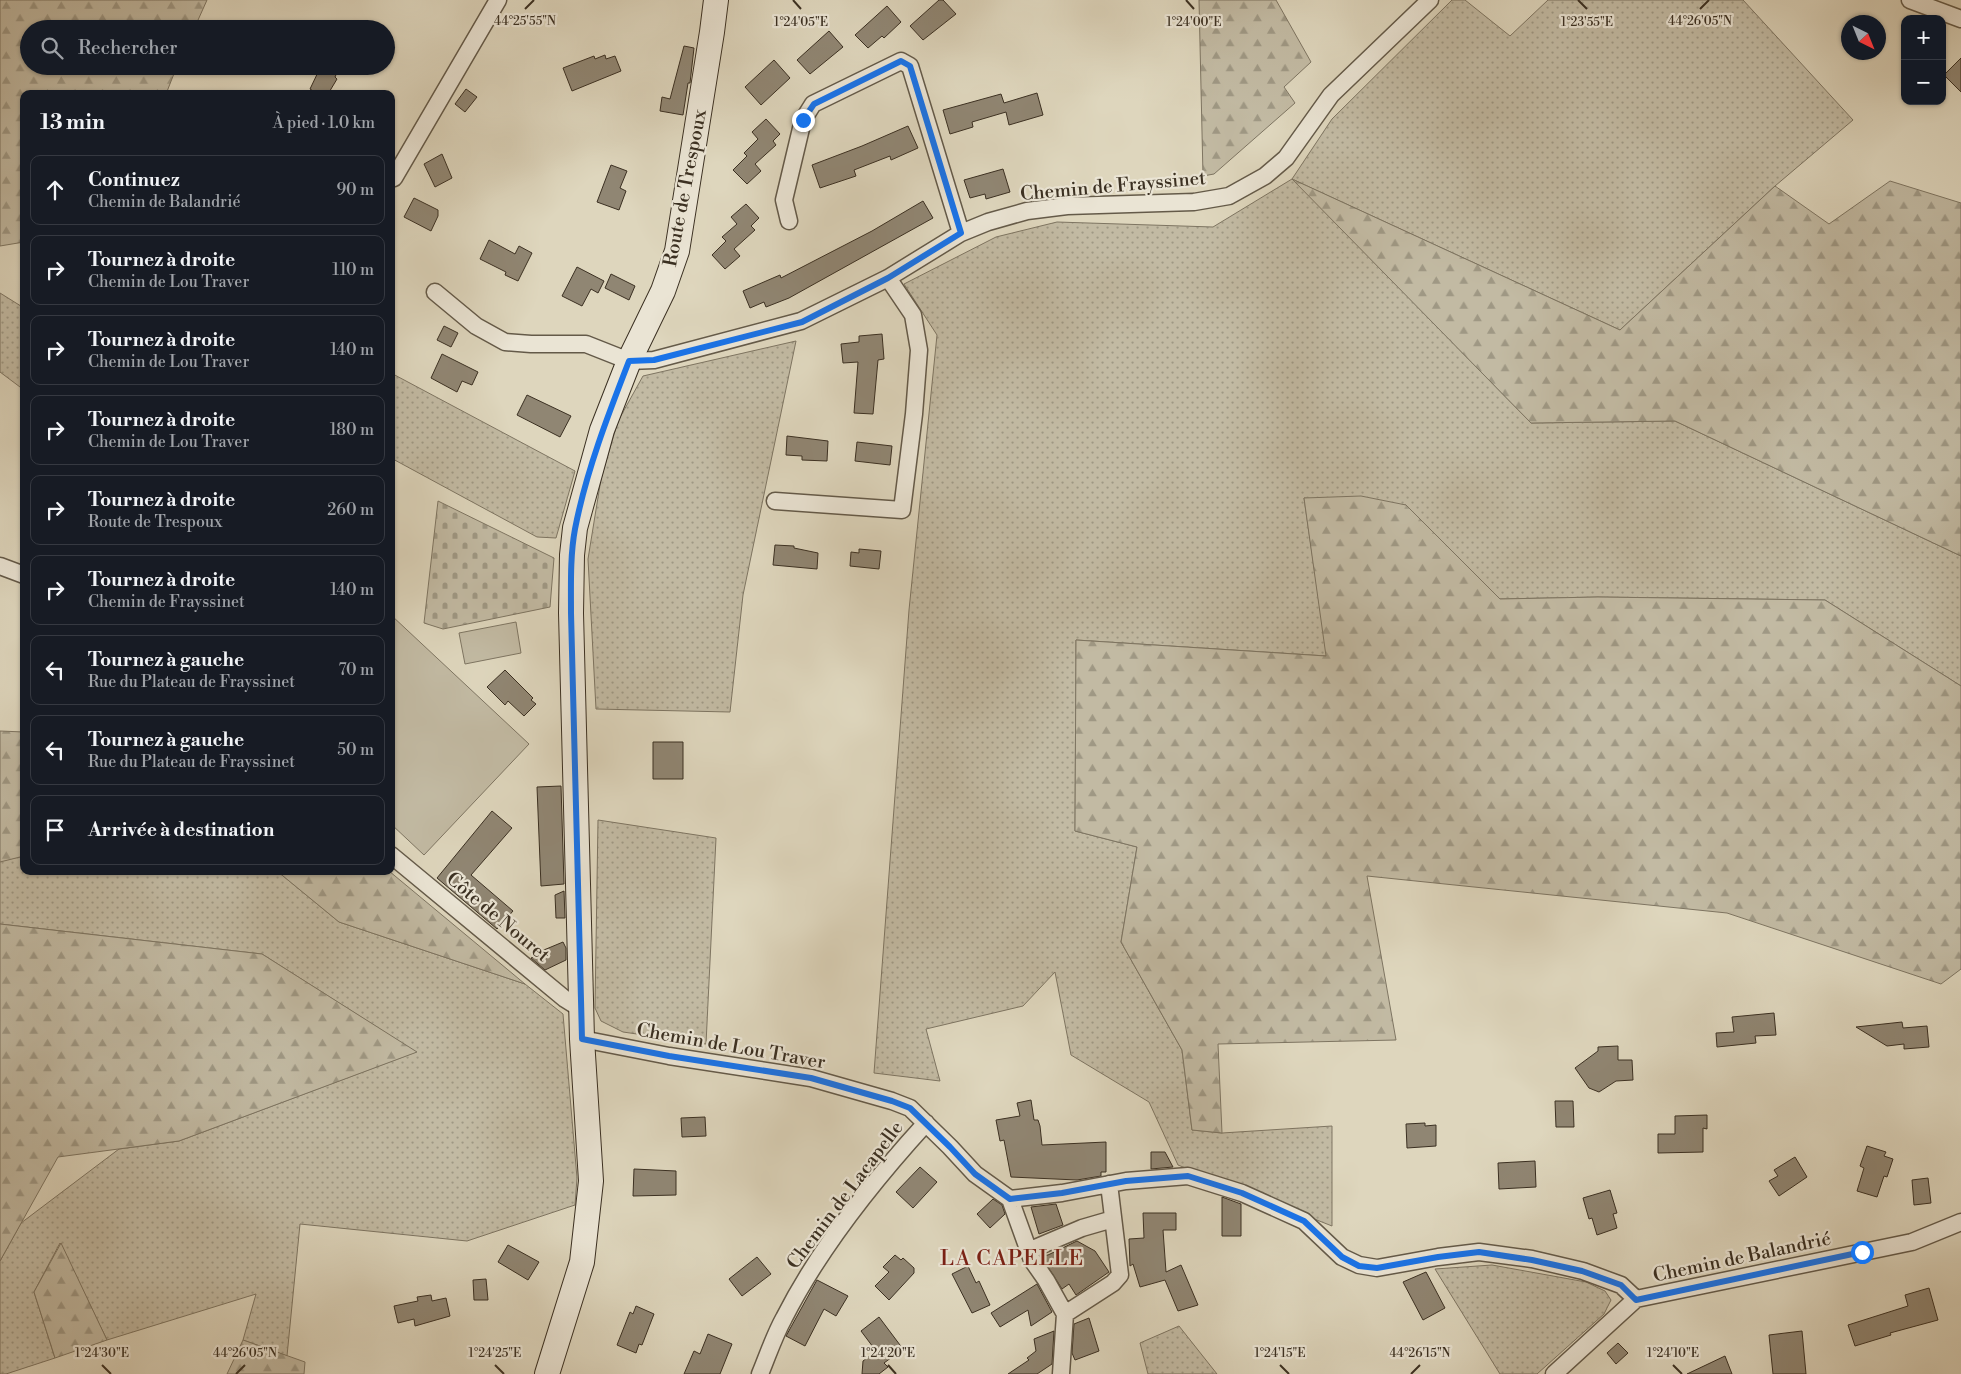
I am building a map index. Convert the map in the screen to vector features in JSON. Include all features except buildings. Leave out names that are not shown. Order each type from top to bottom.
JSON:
[{"type":"street","points":[[395,176],[498,0]]},
{"type":"street","name":"Route de Trespoux","points":[[547,1374],[582,1262],[591,1181],[582,1039],[571,613],[572,555],[575,528],[602,430],[629,361],[663,291],[677,251],[716,0]]},
{"type":"street","name":"Chemin de Frayssinet","points":[[629,361],[654,360],[802,322],[888,278],[961,233],[988,222],[1027,211],[1067,206],[1194,202],[1229,196],[1264,176],[1286,158],[1332,95],[1430,0]]},
{"type":"street","points":[[1910,0],[1961,19]]},
{"type":"street","points":[[789,221],[784,200],[803,120],[814,104],[901,61],[910,66],[961,233]]},
{"type":"street","points":[[775,501],[902,510],[914,414],[919,350],[913,315],[888,278]]},
{"type":"street","points":[[435,292],[476,326],[505,342],[586,344],[629,361]]},
{"type":"street","points":[[0,566],[20,574]]},
{"type":"street","name":"Côte de Nouret","points":[[395,858],[565,999],[581,1006]]},
{"type":"street","name":"Chemin de Lou Traver","points":[[582,1039],[669,1056],[811,1078],[892,1101],[910,1108],[975,1174],[1010,1199]]},
{"type":"street","name":"Chemin de Lacapelle","points":[[760,1374],[783,1318],[816,1260],[894,1157],[926,1123]]},
{"type":"street","points":[[1061,1374],[1065,1314],[1046,1280],[1032,1260],[1010,1199],[1062,1193],[1109,1184],[1188,1176],[1242,1193],[1304,1221],[1342,1257],[1359,1266],[1377,1268],[1479,1252],[1532,1260],[1582,1271],[1621,1285],[1636,1300]]},
{"type":"street","points":[[1065,1314],[1113,1283],[1120,1275],[1109,1184]]},
{"type":"street","points":[[1028,1251],[1082,1228],[1113,1219]]},
{"type":"street","name":"Chemin de Balandrié","points":[[1554,1374],[1636,1300],[1912,1242],[1961,1222]]},
{"type":"green space","points":[[0,0],[207,0],[198,20],[20,20],[20,75],[173,75],[168,90],[20,90],[20,243],[0,246]]},
{"type":"green space","points":[[1199,0],[1276,0],[1311,62],[1284,87],[1295,103],[1214,174],[1203,176]]},
{"type":"green space","points":[[1452,0],[1465,0],[1510,36],[1548,0],[1743,0],[1853,120],[1775,186],[1620,330],[1294,180],[1531,423],[1675,421],[1961,556],[1961,686],[1825,600],[1598,597],[1500,599],[1406,505],[1304,498],[1327,656],[1076,640],[1075,831],[1137,847],[1121,942],[1182,1050],[1192,1130],[1222,1133],[1332,1126],[1332,1226],[1178,1165],[1149,1102],[1071,1055],[1055,972],[1023,1006],[926,1029],[940,1081],[874,1073],[909,610],[937,335],[904,284],[996,237],[1057,222],[1213,227],[1292,179],[1332,119]]},
{"type":"green space","points":[[1292,179],[1620,330],[1775,186],[1829,224],[1890,181],[1961,203],[1961,556],[1675,421],[1531,423]]},
{"type":"green space","points":[[0,293],[20,306],[20,387],[0,372]]},
{"type":"green space","points":[[796,341],[743,595],[730,712],[596,709],[588,559],[601,479],[618,421],[643,376]]},
{"type":"green space","points":[[395,375],[575,471],[556,538],[537,537],[395,460]]},
{"type":"green space","points":[[1361,496],[1406,505],[1500,599],[1598,597],[1825,600],[1961,686],[1961,969],[1941,984],[1727,913],[1367,876],[1396,1040],[1218,1044],[1222,1133],[1192,1130],[1182,1050],[1121,942],[1137,847],[1075,831],[1076,640],[1326,656],[1304,498]]},
{"type":"green space","points":[[438,501],[554,558],[550,607],[443,629],[424,623]]},
{"type":"green space","points":[[395,619],[529,744],[424,855],[395,828]]},
{"type":"green space","points":[[516,622],[521,653],[465,664],[459,633]]},
{"type":"green space","points":[[0,731],[20,732],[20,857],[0,862]]},
{"type":"green space","points":[[598,820],[716,838],[706,1044],[623,1032],[601,1021],[595,1008]]},
{"type":"green space","points":[[20,857],[20,875],[282,875],[339,922],[525,984],[563,1014],[577,1178],[575,1205],[467,1241],[300,1224],[287,1356],[243,1340],[256,1294],[107,1340],[60,1243],[34,1292],[55,1358],[6,1374],[0,1374],[0,1261],[21,1223],[119,1149],[179,1141],[416,1052],[262,954],[0,924],[0,861]]},
{"type":"green space","points":[[282,875],[394,875],[525,984],[339,922]]},
{"type":"green space","points":[[0,924],[262,954],[417,1052],[179,1141],[58,1157],[0,1261]]},
{"type":"green space","points":[[61,1243],[107,1340],[55,1358],[34,1292]]},
{"type":"green space","points":[[1492,1265],[1586,1282],[1605,1291],[1611,1300],[1604,1314],[1537,1374],[1500,1374],[1435,1269]]},
{"type":"green space","points":[[1179,1326],[1217,1374],[1148,1374],[1140,1343]]},
{"type":"green space","points":[[243,1340],[305,1362],[304,1374],[227,1374]]},
{"type":"district","name":"LA CAPELLE","points":[[1012,1259]]},
{"type":"route","points":[[803,120],[814,104],[901,61],[910,66],[961,233],[888,278],[802,322],[654,360],[629,361],[602,430],[575,528],[572,555],[571,613],[582,1039],[669,1056],[811,1078],[892,1101],[910,1108],[975,1174],[1010,1199],[1062,1193],[1126,1181],[1188,1176],[1242,1193],[1304,1221],[1342,1257],[1359,1266],[1377,1268],[1479,1252],[1532,1260],[1582,1271],[1621,1285],[1636,1300],[1862,1252]]}]
